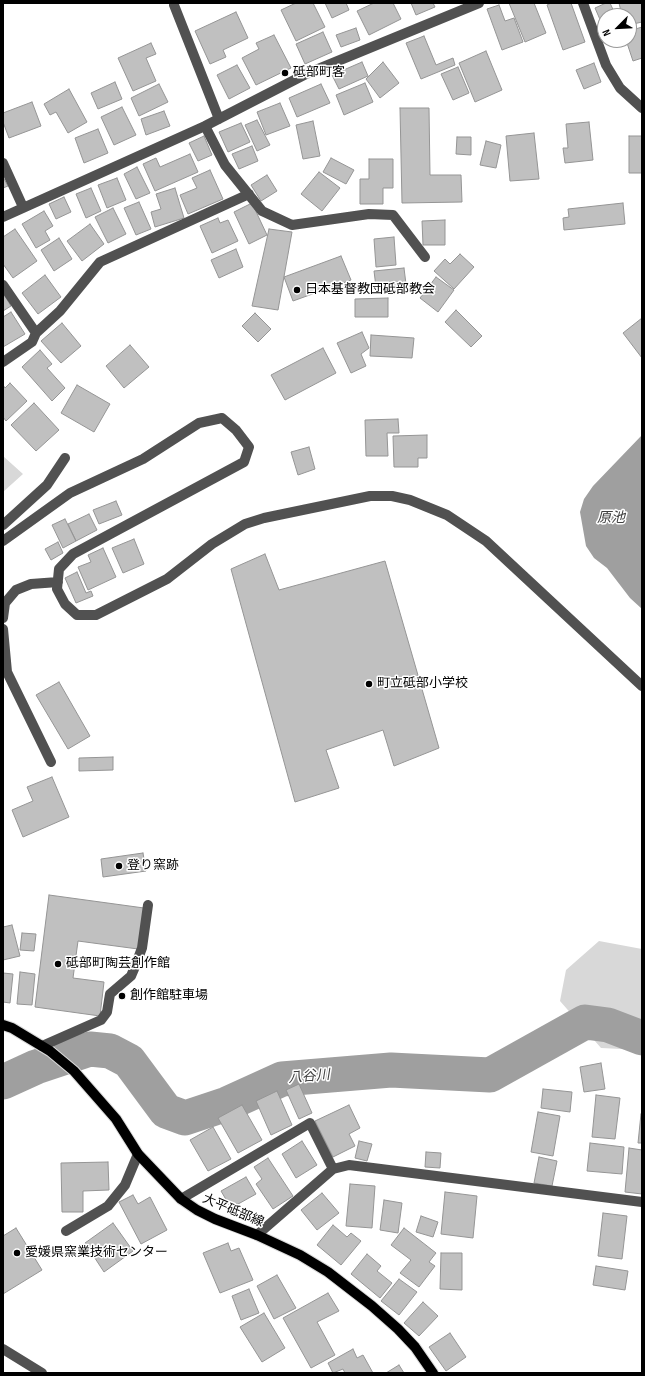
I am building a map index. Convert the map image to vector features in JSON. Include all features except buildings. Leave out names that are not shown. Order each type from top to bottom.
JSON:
[{"type":"main road","name":"大平砥部線","points":[[3,1025],[12,1028],[46,1048],[74,1070],[116,1119],[138,1154],[181,1199],[197,1210],[215,1219],[257,1235],[300,1255],[328,1272],[372,1306],[398,1329],[433,1373]]},
{"type":"street","points":[[3,216],[205,126],[306,74],[479,3]]},
{"type":"street","points":[[584,3],[606,65],[620,88],[642,108]]},
{"type":"street","points":[[174,5],[219,119]]},
{"type":"street","points":[[205,126],[226,165],[262,211],[292,225],[370,214],[393,215],[425,258]]},
{"type":"street","points":[[3,163],[23,207]]},
{"type":"street","points":[[3,362],[32,342],[36,332],[60,311],[100,262],[249,194]]},
{"type":"street","points":[[3,285],[36,332]]},
{"type":"street","points":[[3,539],[70,493],[143,459],[199,423],[222,418],[236,430],[249,447],[244,462],[73,554],[59,569],[57,589],[65,604],[73,612],[78,615],[96,615],[167,580],[212,544],[245,524],[264,518],[364,497],[392,496],[410,500],[447,515],[486,541],[642,686]]},
{"type":"street","points":[[3,525],[47,486],[65,458]]},
{"type":"street","points":[[3,618],[5,603],[16,590],[31,584],[58,582]]},
{"type":"street","points":[[3,629],[7,672],[51,762]]},
{"type":"street","points":[[46,1048],[101,1020],[107,1012],[110,994],[131,976],[134,969],[142,948],[148,905]]},
{"type":"street","points":[[181,1199],[310,1123],[333,1169]]},
{"type":"street","points":[[66,1231],[108,1206],[125,1185],[138,1154]]},
{"type":"street","points":[[257,1235],[333,1169],[350,1165],[642,1202]]},
{"type":"street","points":[[3,1349],[42,1373]]},
{"type":"shaded area","points":[[3,456],[23,474],[3,492]]},
{"type":"shaded area","points":[[599,941],[642,949],[642,1050],[601,1048],[560,1001],[566,970]]},
{"type":"water","name":"原池","points":[[642,435],[642,609],[630,598],[607,568],[594,558],[586,546],[580,512],[584,499],[593,486]]},
{"type":"waterway","name":"八谷川","points":[[3,1082],[36,1067],[90,1049],[110,1051],[129,1061],[166,1111],[185,1118],[227,1104],[282,1079],[391,1070],[490,1075],[585,1022],[608,1025],[642,1038]]},
{"type":"place","name":"砥部町客","points":[[285,73]]},
{"type":"place","name":"日本基督教団砥部教会","points":[[297,290]]},
{"type":"place","name":"町立砥部小学校","points":[[369,684]]},
{"type":"place","name":"登り窯跡","points":[[119,866]]},
{"type":"place","name":"砥部町陶芸創作館","points":[[58,964]]},
{"type":"place","name":"創作館駐車場","points":[[122,996]]},
{"type":"place","name":"愛媛県窯業技術センター","points":[[17,1253]]}]
